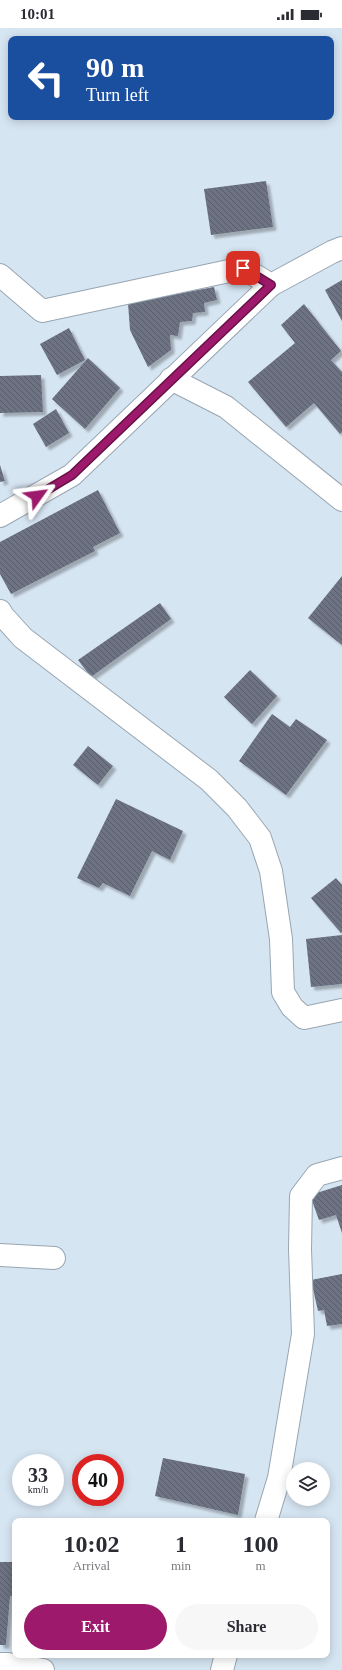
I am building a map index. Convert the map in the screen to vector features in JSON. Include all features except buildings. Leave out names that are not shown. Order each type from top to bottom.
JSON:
[{"type":"street","points":[[0,516],[72,475],[271,285],[342,248]]},
{"type":"street","points":[[0,275],[42,311],[243,268],[271,285]]},
{"type":"street","points":[[171,380],[226,407],[342,500]]},
{"type":"street","points":[[0,611],[23,638],[208,780],[237,808],[260,838],[271,870],[281,939],[283,992],[292,1007],[304,1018],[342,1010]]},
{"type":"street","points":[[267,1518],[279,1478],[302,1334],[300,1249],[301,1196],[317,1175],[342,1168]]},
{"type":"street","points":[[0,1255],[54,1258]]},
{"type":"street","points":[[222,1670],[225,1658]]},
{"type":"street","points":[[0,1664],[43,1670]]},
{"type":"route","points":[[37,496],[72,475],[271,285],[243,268]]}]
